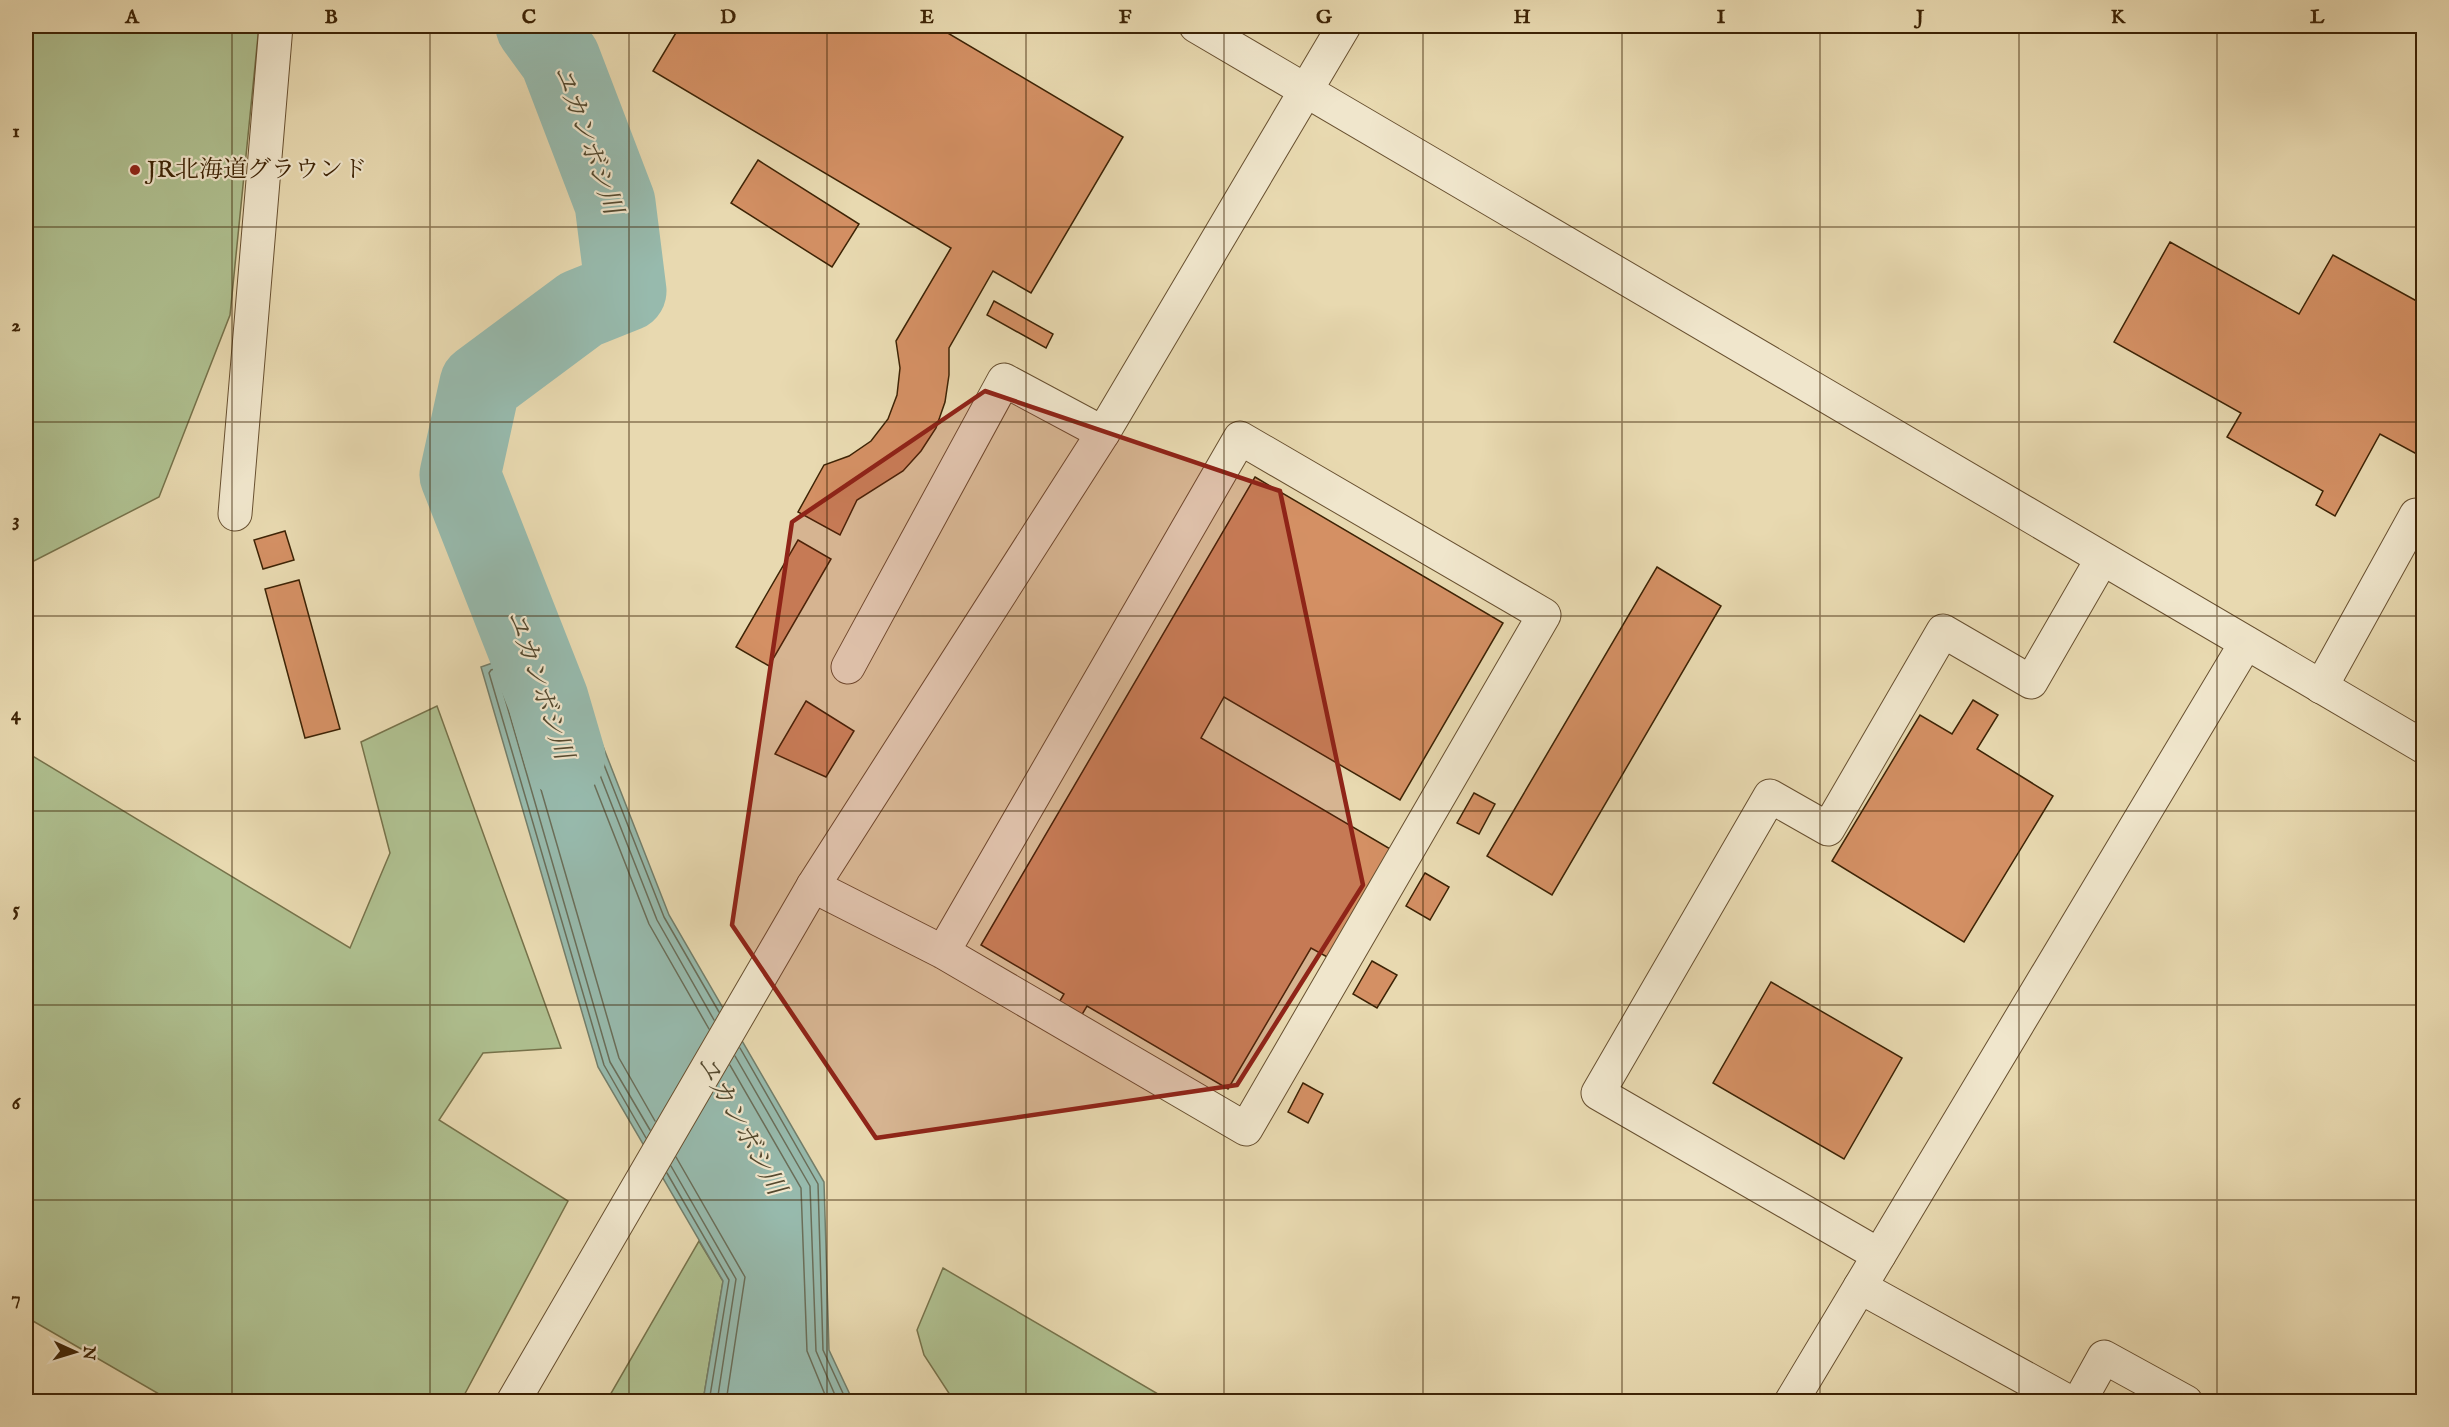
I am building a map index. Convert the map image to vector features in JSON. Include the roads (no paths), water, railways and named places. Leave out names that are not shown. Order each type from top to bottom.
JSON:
[{"type":"street","points":[[235,514],[276,26]]},
{"type":"street","points":[[1196,26],[1306,88],[2424,747]]},
{"type":"street","points":[[513,1401],[813,886],[1103,433],[1344,26]]},
{"type":"street","points":[[848,668],[1004,380],[1103,433]]},
{"type":"street","points":[[813,886],[943,952],[1246,1129],[1544,615],[1240,438],[943,952]]},
{"type":"street","points":[[2321,687],[2416,515],[2424,519]]},
{"type":"street","points":[[1879,1255],[1598,1093],[1770,796],[1828,829],[1943,631],[2031,682],[2102,559]]},
{"type":"street","points":[[1791,1401],[2246,643]]},
{"type":"street","points":[[1860,1287],[2069,1401]]},
{"type":"street","points":[[2079,1401],[2104,1357],[2186,1401]]},
{"type":"water","points":[[561,639],[669,915],[824,1182],[829,1350],[853,1401],[703,1401],[723,1281],[598,1067],[481,667]]},
{"type":"waterway","name":"ユカンボシ川","points":[[536,26],[560,59],[615,203],[626,291],[581,309],[480,384],[460,475],[548,699],[565,757]]},
{"type":"place","name":"JR北海道グラウンド","points":[[135,170]]}]
